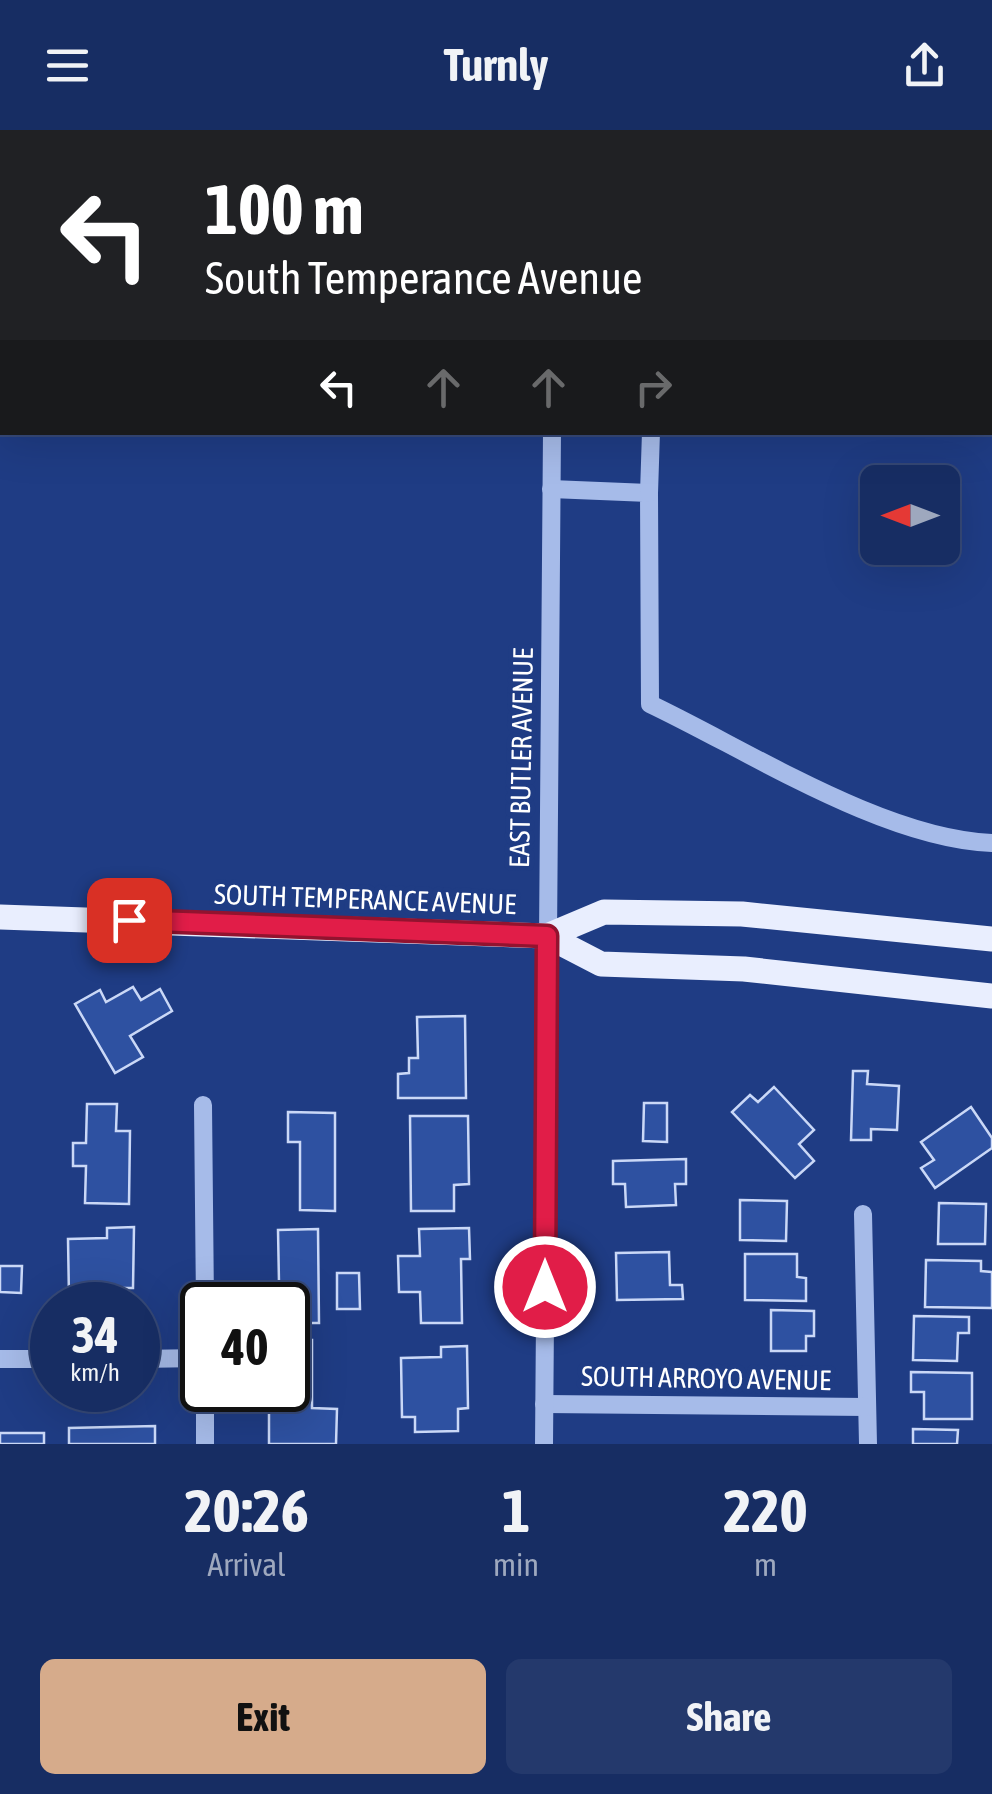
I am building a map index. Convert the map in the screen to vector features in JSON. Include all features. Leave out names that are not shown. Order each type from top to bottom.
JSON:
[{"type":"main road","name":"SOUTH TEMPERANCE AVENUE","points":[[0,917],[547,936],[604,912],[742,914],[992,938]]},
{"type":"main road","name":"SOUTH TEMPERANCE AVENUE","points":[[547,936],[601,964],[744,969],[992,996]]},
{"type":"street","name":"EAST BUTLER AVENUE","points":[[544,1444],[552,435]]},
{"type":"street","points":[[651,435],[650,704],[895,822],[964,842],[992,843]]},
{"type":"street","points":[[551,489],[649,493]]},
{"type":"street","points":[[203,1105],[204,1282]]},
{"type":"street","points":[[863,1214],[868,1444]]},
{"type":"street","points":[[0,1359],[30,1359]]},
{"type":"street","name":"SOUTH ARROYO AVENUE","points":[[544,1404],[867,1407]]},
{"type":"street","points":[[205,1412],[205,1444]]},
{"type":"building","points":[[133,987],[141,1000],[160,989],[172,1011],[130,1036],[143,1057],[115,1073],[75,1004],[100,990],[106,1002]]},
{"type":"building","points":[[465,1016],[466,1098],[398,1098],[398,1074],[409,1073],[409,1058],[418,1058],[417,1017]]},
{"type":"building","points":[[853,1071],[868,1071],[867,1084],[899,1086],[897,1130],[871,1129],[871,1140],[851,1140]]},
{"type":"building","points":[[774,1087],[814,1130],[799,1144],[814,1161],[795,1178],[732,1112],[750,1095],[758,1102]]},
{"type":"building","points":[[644,1103],[667,1103],[667,1142],[643,1141]]},
{"type":"building","points":[[87,1104],[117,1104],[116,1131],[130,1131],[129,1204],[85,1203],[86,1166],[73,1166],[73,1143],[86,1143]]},
{"type":"building","points":[[971,1107],[992,1138],[992,1148],[935,1188],[921,1168],[934,1160],[921,1142]]},
{"type":"building","points":[[288,1112],[335,1113],[335,1211],[300,1210],[300,1142],[288,1142]]},
{"type":"building","points":[[410,1116],[468,1116],[469,1184],[454,1185],[454,1211],[411,1211]]},
{"type":"building","points":[[686,1159],[686,1184],[675,1184],[676,1205],[626,1207],[625,1184],[613,1184],[613,1161]]},
{"type":"building","points":[[740,1200],[787,1201],[786,1241],[740,1240]]},
{"type":"building","points":[[939,1203],[986,1204],[985,1244],[938,1244]]},
{"type":"building","points":[[134,1227],[133,1282],[69,1282],[68,1239],[107,1238],[107,1228]]},
{"type":"building","points":[[469,1228],[470,1259],[461,1259],[462,1323],[421,1323],[420,1292],[399,1292],[398,1256],[420,1256],[419,1229]]},
{"type":"building","points":[[318,1229],[319,1323],[310,1323],[310,1282],[279,1282],[278,1230]]},
{"type":"building","points":[[669,1252],[670,1285],[682,1285],[683,1299],[617,1300],[616,1253]]},
{"type":"building","points":[[745,1254],[797,1254],[797,1277],[806,1278],[806,1301],[745,1300]]},
{"type":"building","points":[[926,1260],[981,1261],[981,1271],[992,1272],[992,1308],[925,1307]]},
{"type":"building","points":[[0,1266],[22,1266],[21,1293],[0,1292]]},
{"type":"building","points":[[337,1273],[359,1273],[360,1309],[337,1309]]},
{"type":"building","points":[[771,1310],[814,1311],[814,1336],[806,1336],[806,1351],[771,1351]]},
{"type":"building","points":[[914,1316],[969,1317],[969,1333],[958,1333],[957,1361],[913,1360]]},
{"type":"building","points":[[312,1340],[312,1408],[337,1409],[336,1444],[269,1444],[269,1412],[310,1412]]},
{"type":"building","points":[[467,1346],[468,1408],[458,1409],[458,1431],[415,1432],[415,1417],[402,1417],[401,1358],[441,1357],[441,1347]]},
{"type":"building","points":[[911,1372],[972,1373],[972,1419],[924,1419],[924,1392],[911,1392]]},
{"type":"building","points":[[155,1426],[155,1444],[69,1444],[69,1428]]},
{"type":"building","points":[[913,1429],[958,1430],[957,1444],[913,1444]]},
{"type":"building","points":[[0,1433],[44,1433],[44,1444],[0,1444]]},
{"type":"route","points":[[129,920],[547,936],[545,1287]]}]
